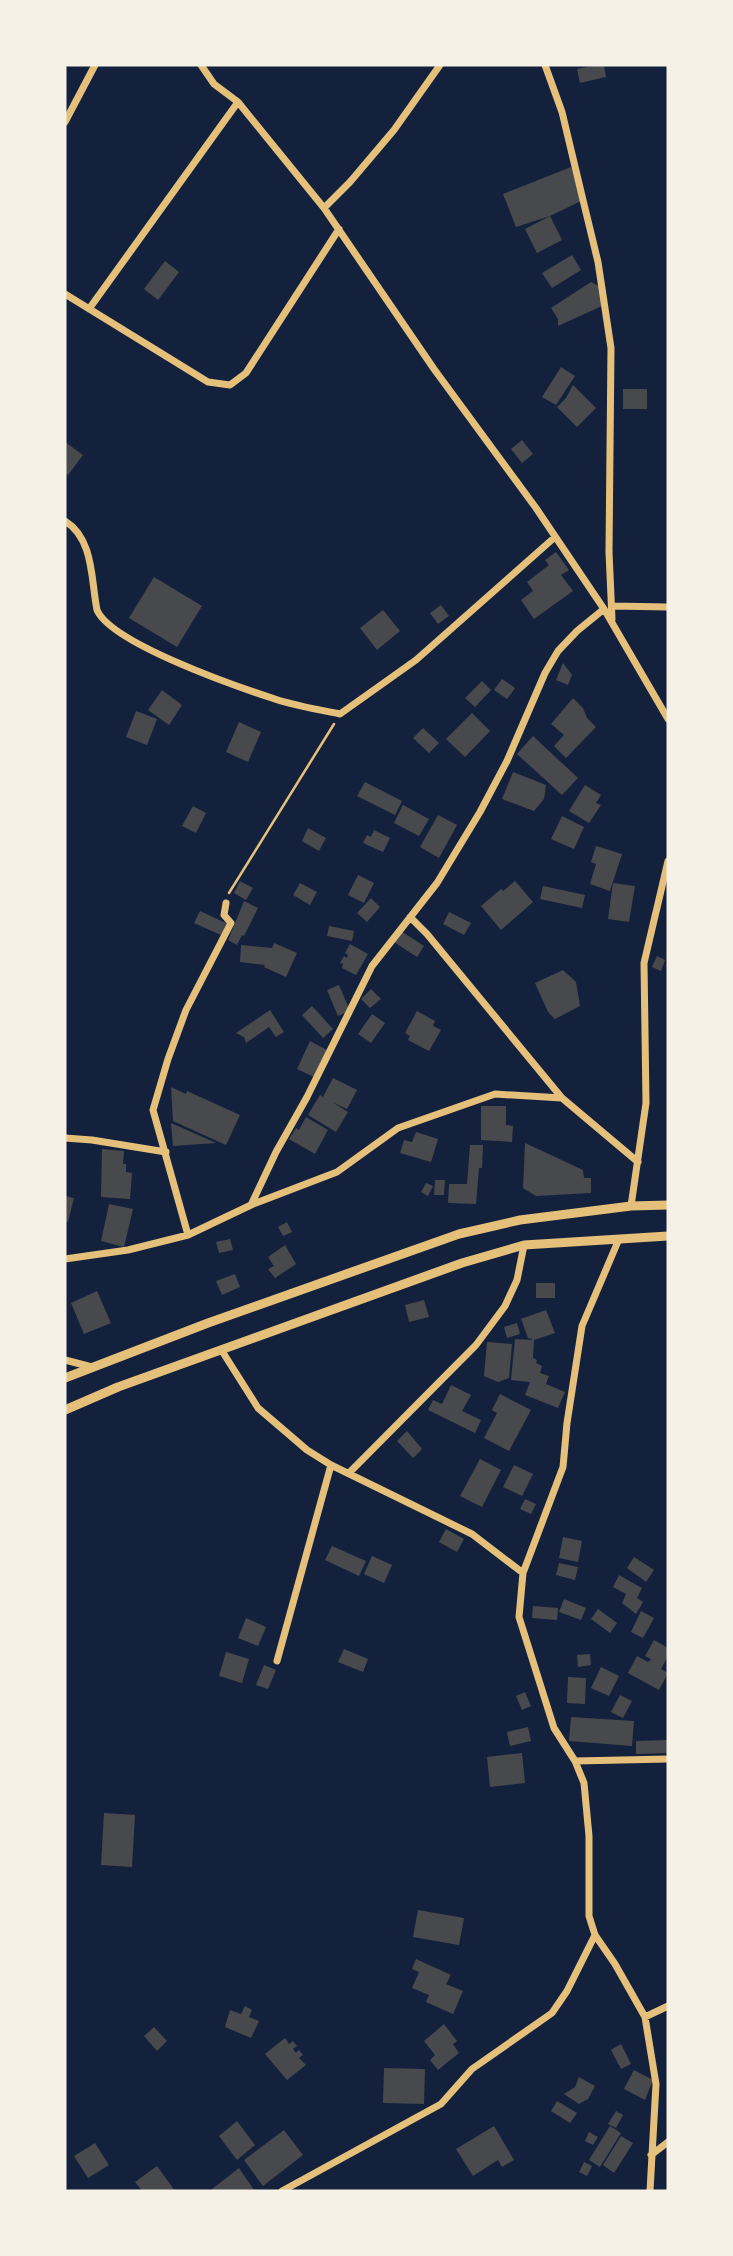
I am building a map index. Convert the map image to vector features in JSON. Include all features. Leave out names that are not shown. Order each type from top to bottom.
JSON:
[{"type":"street","points":[[65,122],[96,65]]},
{"type":"street","points":[[201,65],[214,85],[238,102],[324,208],[434,369],[608,607]]},
{"type":"street","points":[[324,208],[394,130],[440,65]]},
{"type":"street","points":[[545,65],[562,112],[583,201],[597,262],[611,348],[608,607],[612,622],[668,719]]},
{"type":"street","points":[[89,309],[238,102]]},
{"type":"street","points":[[65,294],[208,382],[230,386],[246,373],[339,229]]},
{"type":"street","points":[[65,521],[74,527],[88,549],[97,610],[101,620],[112,629],[154,652],[273,699],[340,714],[416,660],[555,537]]},
{"type":"street","points":[[251,1205],[372,966],[437,883],[480,812],[507,761],[551,662],[577,631],[608,607],[668,607]]},
{"type":"street","points":[[631,1206],[646,1103],[643,963],[668,861]]},
{"type":"street","points":[[188,1234],[153,1110],[186,1010],[231,923],[225,915],[226,903]]},
{"type":"street","points":[[410,917],[562,1098],[638,1162]]},
{"type":"street","points":[[65,1259],[128,1250],[188,1234],[251,1205],[337,1172],[398,1128],[495,1094],[562,1098]]},
{"type":"street","points":[[65,1138],[166,1152]]},
{"type":"street","points":[[65,1378],[208,1323],[459,1234],[520,1220],[631,1206],[668,1205]]},
{"type":"street","points":[[65,1410],[118,1387],[462,1263],[524,1245],[668,1237]]},
{"type":"street","points":[[619,1239],[582,1326],[563,1467],[523,1573],[519,1617],[554,1728],[575,1761],[584,1783],[589,1836],[589,1916],[595,1935],[645,2017],[656,2084],[650,2191]]},
{"type":"street","points":[[349,1473],[476,1345],[509,1298],[517,1280],[524,1245]]},
{"type":"street","points":[[222,1351],[258,1408],[307,1450],[331,1465],[472,1534],[523,1573]]},
{"type":"street","points":[[65,1360],[93,1367]]},
{"type":"street","points":[[277,1661],[331,1465]]},
{"type":"street","points":[[575,1761],[668,1759]]},
{"type":"street","points":[[282,2191],[441,2104],[472,2069],[552,2013],[567,1991],[595,1935]]},
{"type":"street","points":[[645,2017],[668,2006]]},
{"type":"street","points":[[651,2155],[668,2142]]},
{"type":"path","points":[[226,903],[234,882],[340,714]]},
{"type":"building","points":[[604,65],[606,77],[580,83],[577,69]]},
{"type":"building","points":[[571,167],[583,200],[550,216],[516,227],[503,194]]},
{"type":"building","points":[[550,216],[562,240],[537,253],[525,229]]},
{"type":"building","points":[[572,255],[581,270],[552,288],[542,273]]},
{"type":"building","points":[[165,261],[179,272],[158,300],[144,289]]},
{"type":"building","points":[[591,282],[601,287],[604,305],[558,326],[558,319],[551,308]]},
{"type":"building","points":[[561,367],[575,376],[556,405],[542,397]]},
{"type":"building","points":[[573,385],[596,408],[577,427],[557,407]]},
{"type":"building","points":[[623,389],[647,389],[647,409],[623,409]]},
{"type":"building","points":[[522,440],[533,454],[522,463],[511,449]]},
{"type":"building","points":[[65,442],[83,455],[68,475],[65,473]]},
{"type":"building","points":[[556,552],[569,570],[561,575],[573,591],[534,619],[521,600],[533,591],[527,582],[549,565],[545,560]]},
{"type":"building","points":[[154,577],[202,606],[177,647],[129,618]]},
{"type":"building","points":[[441,605],[449,616],[438,624],[430,613]]},
{"type":"building","points":[[383,610],[400,631],[377,650],[360,628]]},
{"type":"building","points":[[563,663],[572,675],[568,685],[556,680]]},
{"type":"building","points":[[502,679],[515,688],[507,699],[494,690]]},
{"type":"building","points":[[482,681],[491,690],[475,707],[465,698]]},
{"type":"building","points":[[162,690],[182,705],[169,725],[148,710]]},
{"type":"building","points":[[573,698],[596,727],[566,758],[554,746],[564,735],[551,724]]},
{"type":"building","points":[[136,711],[157,719],[147,745],[126,737]]},
{"type":"building","points":[[472,713],[490,731],[465,757],[446,739]]},
{"type":"building","points":[[239,722],[261,732],[248,762],[226,752]]},
{"type":"building","points":[[423,728],[439,743],[429,753],[413,738]]},
{"type":"building","points":[[533,736],[578,778],[562,795],[517,754]]},
{"type":"building","points":[[513,772],[546,785],[544,799],[534,811],[502,799]]},
{"type":"building","points":[[365,782],[402,801],[395,815],[357,796]]},
{"type":"building","points":[[585,785],[601,795],[596,803],[601,805],[589,823],[569,811]]},
{"type":"building","points":[[403,805],[429,819],[419,836],[394,823]]},
{"type":"building","points":[[193,806],[206,813],[196,833],[182,826]]},
{"type":"building","points":[[438,815],[457,825],[439,858],[420,847]]},
{"type":"building","points":[[562,816],[584,827],[574,849],[551,839]]},
{"type":"building","points":[[308,828],[326,838],[319,851],[302,841]]},
{"type":"building","points":[[374,830],[390,838],[383,852],[363,843],[367,835],[371,837]]},
{"type":"building","points":[[596,846],[622,854],[610,891],[590,884],[596,864],[591,862]]},
{"type":"building","points":[[358,875],[374,883],[364,903],[348,895]]},
{"type":"building","points":[[240,881],[253,888],[246,900],[234,893]]},
{"type":"building","points":[[515,881],[533,902],[501,930],[481,906]]},
{"type":"building","points":[[300,883],[317,892],[310,905],[293,895]]},
{"type":"building","points":[[613,883],[635,886],[629,922],[608,919]]},
{"type":"building","points":[[543,886],[585,895],[582,908],[540,899]]},
{"type":"building","points":[[371,898],[380,907],[367,922],[357,913]]},
{"type":"building","points":[[244,901],[258,908],[237,945],[228,940]]},
{"type":"building","points":[[200,911],[228,924],[223,936],[194,923]]},
{"type":"building","points":[[449,912],[471,923],[464,935],[443,924]]},
{"type":"building","points":[[329,926],[354,931],[352,941],[327,936]]},
{"type":"building","points":[[401,931],[424,946],[417,957],[394,942]]},
{"type":"building","points":[[274,943],[297,953],[286,977],[264,967],[265,965],[240,962],[241,945],[272,948]]},
{"type":"building","points":[[350,944],[368,954],[356,975],[342,968],[343,964],[340,963],[344,956],[347,958],[345,953]]},
{"type":"building","points":[[657,956],[665,960],[661,971],[652,967]]},
{"type":"building","points":[[563,970],[576,982],[580,1006],[555,1019],[548,1012],[535,983]]},
{"type":"building","points":[[339,985],[350,1011],[338,1016],[327,990]]},
{"type":"building","points":[[371,989],[381,999],[370,1008],[361,999]]},
{"type":"building","points":[[312,1006],[333,1029],[323,1038],[302,1015]]},
{"type":"building","points":[[270,1010],[284,1032],[276,1037],[269,1027],[246,1043],[244,1037],[236,1033]]},
{"type":"building","points":[[417,1011],[435,1021],[433,1026],[441,1030],[429,1051],[408,1040],[410,1036],[405,1033]]},
{"type":"building","points":[[372,1014],[385,1023],[371,1043],[358,1034]]},
{"type":"building","points":[[310,1041],[327,1050],[314,1077],[297,1069]]},
{"type":"building","points":[[333,1078],[357,1090],[347,1109],[332,1102],[348,1112],[336,1132],[308,1115],[320,1095],[323,1097]]},
{"type":"building","points":[[171,1087],[186,1094],[187,1091],[240,1115],[226,1145],[173,1121]]},
{"type":"building","points":[[481,1106],[506,1106],[506,1125],[513,1126],[512,1142],[481,1140]]},
{"type":"building","points":[[306,1117],[328,1130],[315,1154],[289,1139],[296,1128],[299,1130]]},
{"type":"building","points":[[171,1123],[216,1143],[173,1146]]},
{"type":"building","points":[[416,1132],[438,1139],[431,1162],[400,1153],[404,1140],[412,1142]]},
{"type":"building","points":[[525,1143],[583,1170],[584,1178],[591,1178],[591,1193],[536,1196],[523,1188]]},
{"type":"building","points":[[470,1145],[483,1145],[476,1204],[448,1203],[449,1184],[467,1184]]},
{"type":"building","points":[[102,1149],[124,1151],[123,1164],[126,1164],[126,1172],[132,1173],[130,1199],[101,1197]]},
{"type":"building","points":[[435,1180],[445,1180],[444,1195],[434,1195]]},
{"type":"building","points":[[426,1183],[433,1186],[428,1196],[421,1192]]},
{"type":"building","points":[[65,1196],[74,1198],[68,1222],[65,1221]]},
{"type":"building","points":[[109,1204],[133,1209],[124,1247],[101,1241]]},
{"type":"building","points":[[287,1222],[292,1232],[283,1236],[278,1227]]},
{"type":"building","points":[[230,1239],[233,1250],[219,1253],[216,1242]]},
{"type":"building","points":[[285,1245],[296,1264],[275,1278],[268,1269],[274,1266],[268,1257]]},
{"type":"building","points":[[235,1274],[240,1287],[222,1295],[216,1281]]},
{"type":"building","points":[[536,1283],[555,1283],[555,1298],[536,1298]]},
{"type":"building","points":[[97,1291],[111,1323],[84,1334],[71,1303]]},
{"type":"building","points":[[424,1300],[429,1317],[409,1322],[405,1305]]},
{"type":"building","points":[[546,1310],[555,1333],[534,1340],[528,1338],[521,1319]]},
{"type":"building","points":[[517,1323],[520,1334],[507,1338],[504,1327]]},
{"type":"building","points":[[515,1339],[534,1340],[533,1358],[542,1366],[540,1373],[549,1376],[546,1384],[565,1392],[558,1408],[525,1395],[530,1382],[511,1380]]},
{"type":"building","points":[[487,1342],[512,1344],[509,1378],[498,1382],[484,1376]]},
{"type":"building","points":[[451,1385],[471,1395],[462,1411],[481,1420],[475,1433],[428,1410],[433,1400],[442,1404]]},
{"type":"building","points":[[500,1394],[531,1410],[509,1451],[484,1438],[497,1413],[492,1410]]},
{"type":"building","points":[[407,1431],[422,1449],[413,1458],[397,1441]]},
{"type":"building","points":[[480,1459],[501,1470],[482,1507],[460,1496]]},
{"type":"building","points":[[514,1465],[533,1474],[522,1496],[503,1487]]},
{"type":"building","points":[[525,1499],[536,1504],[531,1514],[520,1509]]},
{"type":"building","points":[[446,1529],[464,1539],[457,1552],[439,1542]]},
{"type":"building","points":[[563,1537],[582,1541],[578,1562],[559,1558]]},
{"type":"building","points":[[332,1546],[366,1561],[359,1576],[325,1560]]},
{"type":"building","points":[[372,1556],[392,1565],[384,1583],[364,1574]]},
{"type":"building","points":[[634,1557],[654,1570],[646,1582],[627,1568]]},
{"type":"building","points":[[559,1563],[578,1567],[575,1580],[556,1575]]},
{"type":"building","points":[[619,1575],[642,1588],[637,1598],[643,1602],[636,1614],[622,1603],[626,1594],[613,1587]]},
{"type":"building","points":[[564,1599],[586,1608],[581,1620],[559,1612]]},
{"type":"building","points":[[533,1606],[558,1608],[557,1620],[532,1618]]},
{"type":"building","points":[[598,1609],[617,1623],[610,1633],[591,1619]]},
{"type":"building","points":[[641,1611],[654,1618],[643,1638],[631,1632]]},
{"type":"building","points":[[246,1618],[266,1627],[258,1646],[238,1638]]},
{"type":"building","points":[[654,1640],[668,1648],[668,1656],[661,1669],[668,1673],[659,1690],[628,1673],[637,1656],[648,1662],[651,1659],[645,1656]]},
{"type":"building","points":[[344,1649],[368,1659],[363,1672],[338,1662]]},
{"type":"building","points":[[226,1652],[249,1659],[242,1683],[219,1676]]},
{"type":"building","points":[[590,1654],[591,1665],[578,1667],[577,1655]]},
{"type":"building","points":[[264,1665],[276,1670],[268,1689],[256,1685]]},
{"type":"building","points":[[601,1667],[619,1676],[609,1696],[591,1688]]},
{"type":"building","points":[[568,1677],[586,1678],[585,1704],[567,1703]]},
{"type":"building","points":[[525,1692],[531,1706],[522,1710],[516,1696]]},
{"type":"building","points":[[620,1695],[632,1701],[623,1718],[611,1712]]},
{"type":"building","points":[[571,1717],[634,1721],[632,1746],[569,1741]]},
{"type":"building","points":[[528,1727],[531,1741],[510,1746],[507,1732]]},
{"type":"building","points":[[668,1740],[668,1753],[636,1754],[636,1741]]},
{"type":"building","points":[[522,1753],[525,1783],[490,1787],[487,1757]]},
{"type":"building","points":[[104,1813],[135,1815],[132,1867],[101,1865]]},
{"type":"building","points":[[418,1910],[464,1918],[459,1945],[413,1937]]},
{"type":"building","points":[[416,1959],[451,1975],[446,1984],[463,1991],[453,2014],[426,2002],[429,1995],[412,1988],[419,1972],[412,1969]]},
{"type":"building","points":[[245,2006],[252,2010],[249,2017],[259,2021],[251,2038],[225,2027],[230,2010],[241,2014]]},
{"type":"building","points":[[444,2024],[457,2041],[453,2044],[459,2053],[438,2070],[430,2060],[435,2055],[424,2041]]},
{"type":"building","points":[[154,2027],[167,2041],[157,2051],[144,2036]]},
{"type":"building","points":[[285,2038],[289,2044],[293,2041],[297,2046],[293,2049],[296,2053],[299,2050],[303,2055],[299,2058],[306,2065],[287,2080],[265,2054]]},
{"type":"building","points":[[621,2044],[631,2064],[621,2069],[611,2050]]},
{"type":"building","points":[[384,2068],[425,2069],[424,2104],[383,2103]]},
{"type":"building","points":[[634,2070],[653,2080],[645,2100],[624,2089]]},
{"type":"building","points":[[579,2077],[595,2086],[588,2099],[579,2104],[564,2094],[575,2087]]},
{"type":"building","points":[[557,2101],[577,2113],[570,2123],[551,2111]]},
{"type":"building","points":[[616,2111],[623,2115],[616,2128],[608,2124]]},
{"type":"building","points":[[237,2121],[255,2145],[237,2160],[219,2136]]},
{"type":"building","points":[[494,2126],[514,2160],[502,2167],[498,2160],[473,2176],[456,2149]]},
{"type":"building","points":[[610,2126],[621,2133],[600,2167],[589,2160]]},
{"type":"building","points":[[284,2130],[303,2155],[263,2186],[244,2160]]},
{"type":"building","points":[[589,2132],[598,2137],[593,2145],[585,2141]]},
{"type":"building","points":[[621,2136],[633,2143],[614,2173],[603,2165]]},
{"type":"building","points":[[95,2143],[109,2165],[88,2178],[74,2156]]},
{"type":"building","points":[[584,2162],[592,2166],[587,2176],[579,2172]]},
{"type":"building","points":[[157,2166],[175,2191],[142,2191],[135,2182]]},
{"type":"building","points":[[239,2168],[254,2190],[213,2191],[212,2189]]}]
